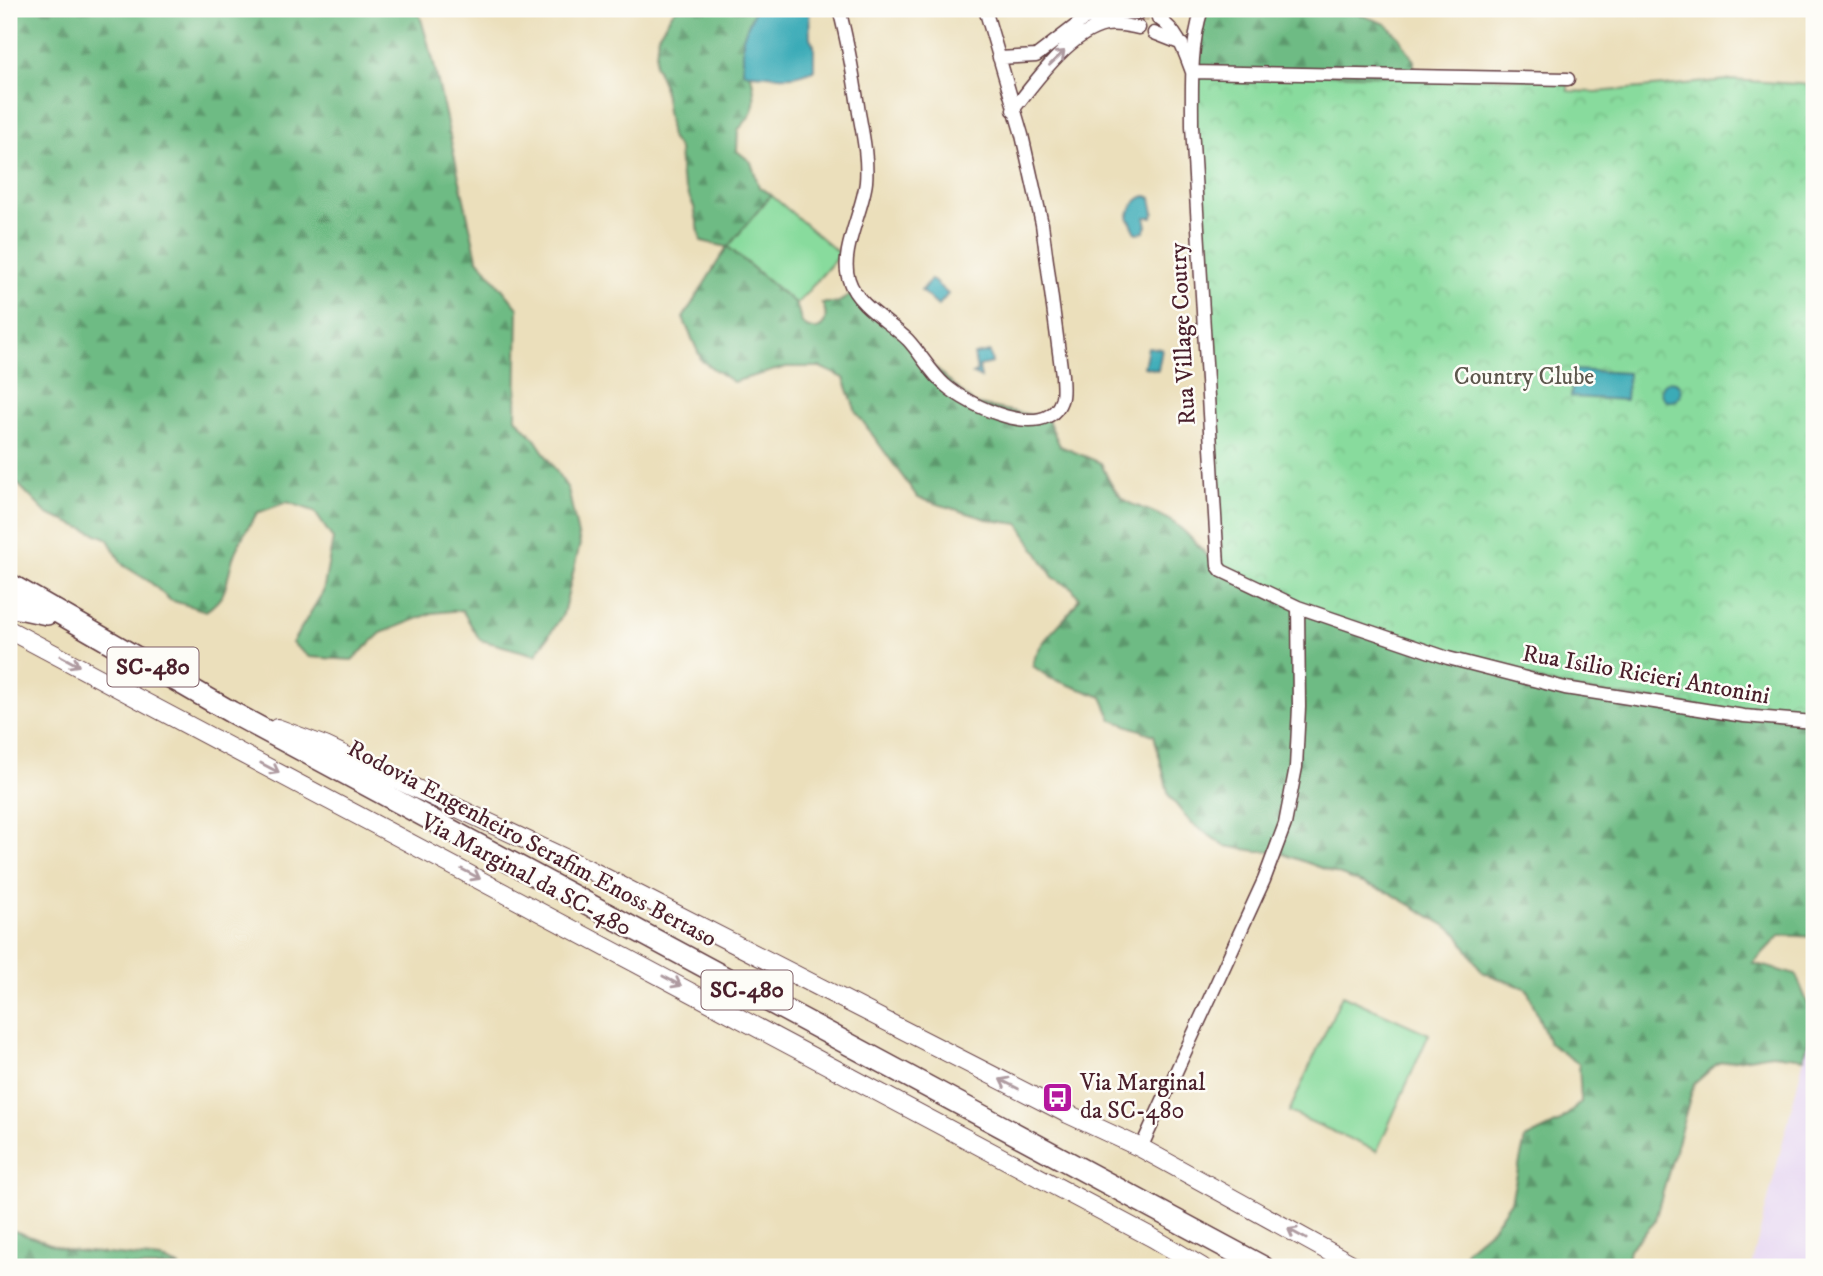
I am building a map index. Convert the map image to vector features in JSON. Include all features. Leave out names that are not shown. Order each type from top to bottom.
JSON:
[{"type":"highway","name":"Rodovia Engenheiro Serafim Enoss Bertaso","points":[[9,584],[231,712],[1263,1267]]},
{"type":"highway","name":"Rodovia Engenheiro Serafim Enoss Bertaso","points":[[9,606],[76,622]]},
{"type":"main road","name":"Via Marginal da SC-480","points":[[9,630],[590,937],[1153,1238],[1202,1267]]},
{"type":"main road","name":"Via Marginal da SC-480","points":[[231,712],[325,746],[587,869],[1068,1114],[1141,1148],[1357,1267]]},
{"type":"street","points":[[839,9],[848,45],[865,148],[866,182],[847,261],[851,285],[855,293],[908,340],[945,385],[974,404],[1017,419],[1032,421],[1055,413],[1062,400],[1062,375],[1042,224],[1022,135],[985,9]]},
{"type":"street","name":"Rua Village Coutry","points":[[1202,9],[1196,26],[1192,72],[1192,126],[1218,566],[1222,571],[1298,607]]},
{"type":"street","points":[[999,58],[1036,56],[1083,20],[1101,14],[1138,13]]},
{"type":"street","points":[[1158,18],[1169,25],[1182,44],[1192,72],[1568,79]]},
{"type":"street","points":[[1013,110],[1041,74],[1072,44],[1090,31],[1112,25],[1139,28]]},
{"type":"street","points":[[1154,33],[1182,44]]},
{"type":"street","points":[[1141,1148],[1264,880],[1285,824],[1296,766],[1299,707],[1298,607]]},
{"type":"street","name":"Rua Isilio Ricieri Antonini","points":[[1298,607],[1448,658],[1565,688],[1744,716],[1814,722]]},
{"type":"shaded area","points":[[1814,1018],[1814,1267],[1751,1267],[1804,1058]]},
{"type":"green space","points":[[9,9],[418,9],[433,60],[477,258],[518,308],[516,418],[535,439],[568,489],[580,544],[563,614],[536,655],[480,640],[462,610],[432,613],[381,633],[352,660],[309,657],[292,643],[323,592],[333,539],[314,511],[287,502],[257,513],[235,552],[226,588],[206,611],[170,600],[150,582],[123,565],[107,538],[47,514],[15,481],[9,479]]},
{"type":"green space","points":[[675,9],[755,9],[745,39],[743,62],[743,71],[751,75],[754,105],[749,117],[738,130],[737,151],[751,162],[759,187],[771,195],[728,247],[794,303],[805,326],[815,329],[822,326],[825,317],[822,303],[837,303],[854,293],[974,404],[1047,418],[1060,446],[1101,463],[1123,499],[1174,523],[1218,566],[1814,722],[1814,937],[1780,935],[1753,963],[1796,975],[1814,1018],[1804,1058],[1772,1054],[1718,1063],[1694,1084],[1654,1223],[1629,1249],[1626,1267],[1462,1267],[1466,1250],[1493,1227],[1511,1201],[1525,1139],[1560,1122],[1581,1102],[1579,1064],[1549,1043],[1527,989],[1482,972],[1456,932],[1390,893],[1275,851],[1225,846],[1191,823],[1169,796],[1154,735],[1112,720],[1102,697],[1050,678],[1033,666],[1040,647],[1079,598],[1072,588],[1053,577],[1019,524],[990,520],[918,498],[856,412],[844,378],[820,367],[786,367],[733,382],[702,361],[683,318],[727,247],[701,241],[694,207],[681,178],[679,149],[671,138],[663,84],[655,65],[658,35]]},
{"type":"green space","points":[[1202,9],[1345,9],[1386,24],[1400,38],[1414,61],[1414,76],[1192,72]]},
{"type":"green space","name":"Country Clube","points":[[1192,72],[1568,79],[1568,91],[1596,92],[1729,80],[1814,85],[1814,722],[1565,688],[1298,607],[1222,571]]},
{"type":"green space","points":[[771,195],[840,254],[796,305],[727,246]]},
{"type":"green space","points":[[1342,995],[1429,1034],[1377,1151],[1289,1112]]},
{"type":"green space","points":[[9,1229],[67,1250],[161,1259],[181,1267],[9,1267]]},
{"type":"water","points":[[755,9],[809,9],[814,70],[795,76],[743,72],[743,37]]},
{"type":"water","points":[[1147,196],[1151,198],[1154,213],[1152,217],[1145,217],[1147,226],[1144,232],[1136,233],[1128,217],[1134,203]]},
{"type":"water","points":[[931,279],[948,294],[938,306],[921,291]]},
{"type":"water","points":[[1148,347],[1162,349],[1158,370],[1144,367]]},
{"type":"water","points":[[990,352],[992,363],[979,366],[981,378],[973,374],[977,372],[974,355]]},
{"type":"water","points":[[1573,370],[1628,373],[1626,400],[1571,397]]},
{"type":"water","points":[[1671,381],[1678,384],[1681,391],[1678,398],[1671,401],[1664,398],[1661,391],[1664,384]]},
{"type":"tunnel","points":[[1138,13],[1158,18]]},
{"type":"place","name":"Via Marginal da SC-480","points":[[1057,1097]]}]
